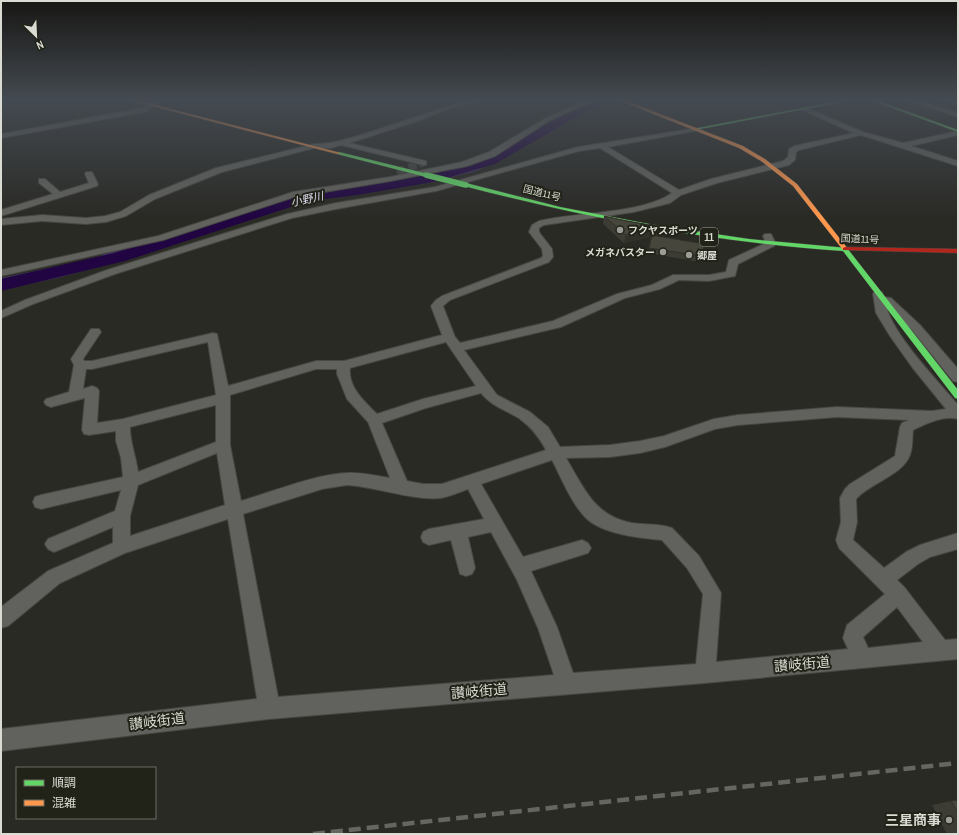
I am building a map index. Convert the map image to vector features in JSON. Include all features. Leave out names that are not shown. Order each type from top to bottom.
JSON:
[{"type":"main road","name":"国道11号","points":[[288,139],[429,173],[477,182],[610,213],[670,224],[769,240],[845,250],[889,252],[958,251]]},
{"type":"main road","name":"国道11号","points":[[303,139],[429,173],[466,185],[588,216],[670,231],[769,240],[958,244]]},
{"type":"main road","points":[[722,139],[741,147],[772,166],[795,185],[958,396]]},
{"type":"street","points":[[1,222],[42,218],[86,221],[106,219],[123,214],[152,197],[219,170],[314,146],[331,146],[353,139]]},
{"type":"street","points":[[1,273],[160,238],[293,195],[429,173],[464,164],[492,154],[516,139]]},
{"type":"street","points":[[1,314],[29,302],[111,272],[290,216],[336,206],[436,189],[495,171],[537,162],[567,151],[638,139]]},
{"type":"street","points":[[705,673],[712,593],[693,562],[666,533],[631,530],[608,522],[593,514],[583,502],[543,431],[525,416],[492,398],[484,388],[452,342],[437,306],[440,302],[545,260],[548,257],[547,249],[534,232],[535,227],[542,223],[610,213],[667,201],[678,193],[714,180],[786,163],[792,158],[792,151],[798,148],[836,139]]},
{"type":"street","points":[[881,139],[958,164]]},
{"type":"street","points":[[902,145],[928,139]]},
{"type":"street","points":[[340,143],[423,163]]},
{"type":"street","points":[[601,146],[678,193]]},
{"type":"street","points":[[367,184],[397,172]]},
{"type":"street","points":[[1,213],[94,184],[89,174]]},
{"type":"street","points":[[42,181],[59,195]]},
{"type":"street","points":[[51,402],[92,391],[89,430],[123,424],[223,395],[316,365],[344,365],[452,342],[557,324],[621,296],[656,287],[677,277],[695,279],[723,277],[731,274],[733,262],[755,253],[769,240]]},
{"type":"street","points":[[878,294],[904,314],[958,378]]},
{"type":"street","points":[[878,294],[882,313],[896,336],[916,364],[957,413]]},
{"type":"street","points":[[75,395],[80,365],[77,359],[95,332]]},
{"type":"street","points":[[80,365],[92,365],[213,337],[223,395],[223,444],[233,510],[270,708]]},
{"type":"street","points":[[344,365],[343,374],[348,387],[354,399],[374,420],[401,487]]},
{"type":"street","points":[[374,420],[423,404],[484,388]]},
{"type":"street","points":[[1,619],[54,578],[120,547],[322,483],[347,479],[366,480],[423,491],[442,491],[472,482],[529,461],[556,454],[610,451],[640,447],[714,424],[738,420],[837,412],[932,416],[957,413]]},
{"type":"street","points":[[932,416],[907,427],[904,435],[903,452],[900,459],[884,472],[852,491],[848,498],[849,524],[844,536],[844,543],[884,578],[950,650]]},
{"type":"street","points":[[120,547],[122,516],[131,481],[130,458],[123,441],[123,424]]},
{"type":"street","points":[[41,502],[131,481],[223,444]]},
{"type":"street","points":[[472,482],[519,566],[547,627],[567,684]]},
{"type":"street","points":[[54,544],[122,516]]},
{"type":"street","points":[[429,537],[495,524]]},
{"type":"street","points":[[458,531],[466,568]]},
{"type":"street","points":[[884,578],[926,550],[958,541]]},
{"type":"street","points":[[519,566],[582,548]]},
{"type":"street","points":[[864,658],[853,638],[854,632],[898,594]]},
{"type":"street","name":"讃岐街道","points":[[1,740],[270,708],[705,673],[950,650]]},
{"type":"shaded area","points":[[523,139],[536,139],[510,155],[476,171],[432,182],[298,201],[133,258],[57,278],[1,290],[1,278],[98,258],[104,254],[170,237],[288,199],[455,170],[502,152]]},
{"type":"building","points":[[604,216],[626,221],[661,227],[626,235]]},
{"type":"building","points":[[652,235],[704,244],[702,256],[649,248]]},
{"type":"building","points":[[958,800],[958,813],[951,801]]},
{"type":"waterway","name":"小野川","points":[[1,285],[119,257],[307,197],[357,191],[433,178],[490,161],[529,139]]},
{"type":"tunnel","points":[[397,172],[420,164]]},
{"type":"railway","points":[[313,834],[958,763]]},
{"type":"traffic: fast","points":[[339,153],[426,175]]},
{"type":"traffic: fast","points":[[426,175],[466,185]]},
{"type":"traffic: fast","points":[[466,185],[560,208],[701,235],[797,246],[845,249]]},
{"type":"traffic: fast","points":[[845,249],[958,396]]},
{"type":"traffic: slow","points":[[284,139],[339,153]]},
{"type":"traffic: slow","points":[[720,139],[741,147],[763,160],[795,185],[845,249]]},
{"type":"traffic: jam","points":[[845,249],[958,251]]},
{"type":"place","name":"フクヤスポーツ","points":[[620,230]]},
{"type":"place","name":"メガネバスター","points":[[663,252]]},
{"type":"place","name":"郷屋","points":[[689,255]]},
{"type":"place","name":"三星商事","points":[[949,820]]}]
